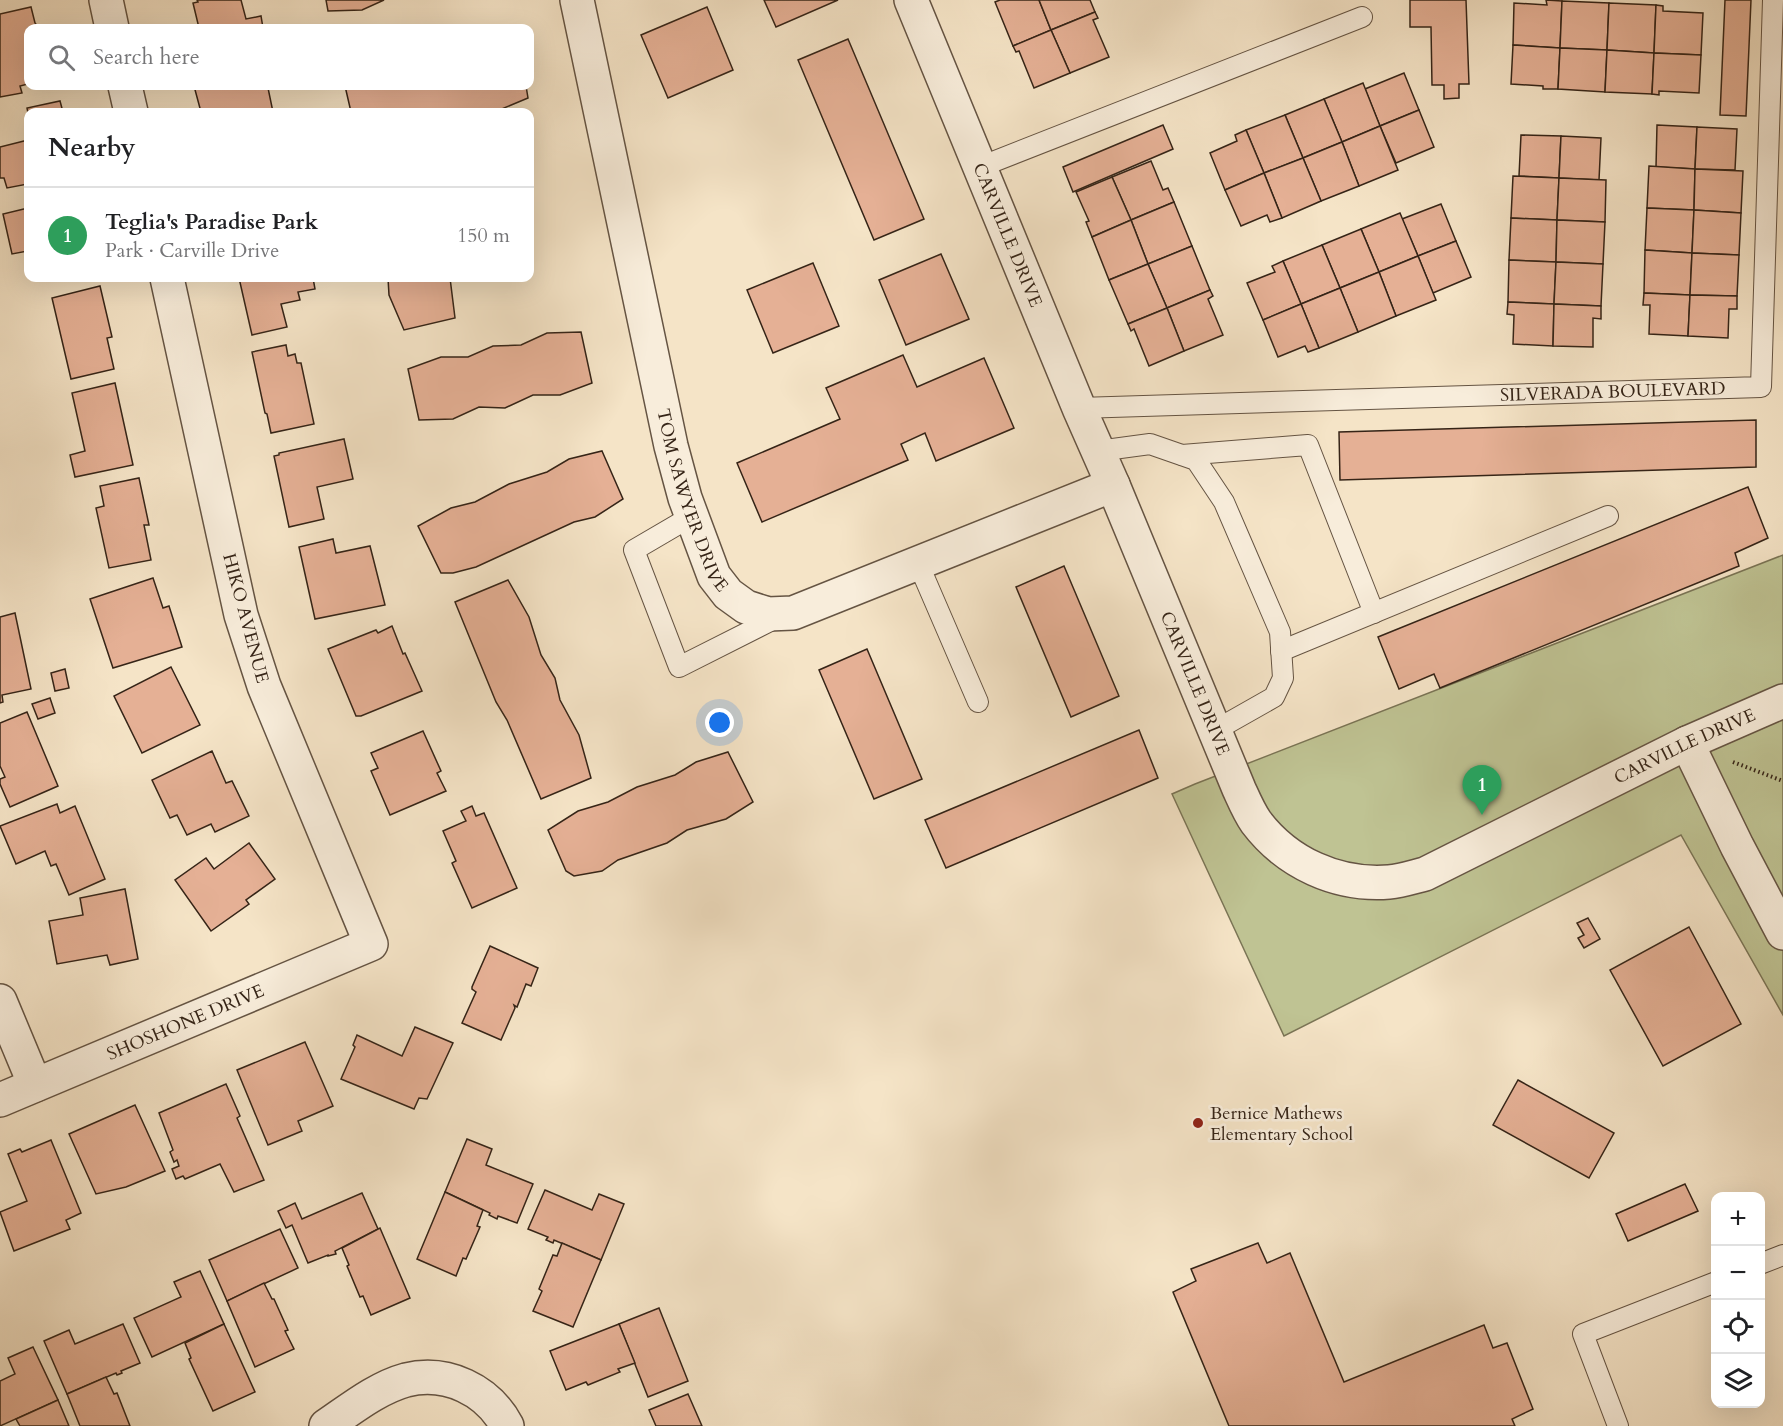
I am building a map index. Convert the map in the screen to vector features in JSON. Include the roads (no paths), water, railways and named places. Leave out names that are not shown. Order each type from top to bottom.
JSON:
[{"type":"street","points":[[106,0],[111,24]]},
{"type":"street","name":"TOM SAWYER DRIVE","points":[[577,0],[671,446],[692,516],[714,576],[728,594],[746,607],[768,614],[793,613],[1113,485]]},
{"type":"street","name":"CARVILLE DRIVE","points":[[911,0],[1239,789],[1256,821],[1278,845],[1320,872],[1354,881],[1390,882],[1425,874],[1688,743],[1783,701]]},
{"type":"street","points":[[126,90],[130,108]]},
{"type":"street","name":"HIKO AVENUE","points":[[168,282],[241,615],[264,686],[371,944]]},
{"type":"street","points":[[1688,743],[1737,846],[1783,933]]},
{"type":"street","name":"SHOSHONE DRIVE","points":[[0,1100],[371,944]]},
{"type":"street","points":[[0,1001],[35,1085]]},
{"type":"street","points":[[326,1426],[368,1397],[406,1380],[433,1377],[458,1382],[481,1394],[501,1414],[507,1426]]},
{"type":"lane","name":"SILVERADA BOULEVARD","points":[[1079,408],[1761,387],[1773,0]]},
{"type":"lane","points":[[980,167],[1362,18]]},
{"type":"lane","points":[[1098,451],[1149,444],[1197,460],[1224,502],[1280,632],[1283,678],[1274,697],[1214,731]]},
{"type":"lane","points":[[1181,455],[1308,445],[1374,613]]},
{"type":"lane","points":[[692,516],[634,550],[679,667],[786,613]]},
{"type":"lane","points":[[1281,651],[1608,516]]},
{"type":"lane","points":[[918,563],[978,702]]},
{"type":"lane","points":[[1765,1262],[1783,1255]]},
{"type":"lane","points":[[1618,1426],[1583,1334],[1711,1284]]},
{"type":"place","name":"Teglia's Paradise Park","points":[[1482,815]]},
{"type":"place","name":"Bernice Mathews Elementary School","points":[[1198,1123]]}]
